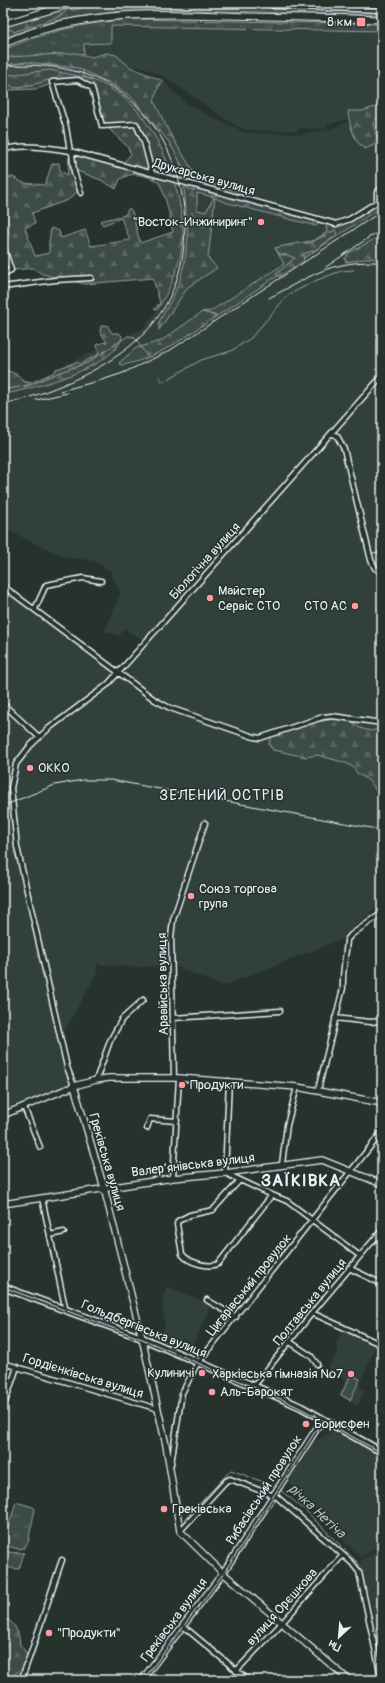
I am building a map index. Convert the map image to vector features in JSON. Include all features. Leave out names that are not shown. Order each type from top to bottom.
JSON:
[{"type":"main road","name":"Гольдбергівська вулиця","points":[[3,1287],[142,1338],[199,1362],[301,1407],[382,1452]]},
{"type":"street","points":[[3,24],[74,3]]},
{"type":"street","points":[[268,3],[274,6],[382,10]]},
{"type":"street","points":[[317,7],[322,3]]},
{"type":"street","points":[[81,193],[74,172],[66,127],[52,82],[78,80],[92,88],[102,126],[136,124],[144,142],[152,173]]},
{"type":"street","points":[[3,128],[5,149]]},
{"type":"street","name":"Друкарська вулиця","points":[[5,149],[34,147],[70,151],[336,224],[350,219],[377,202],[377,192],[382,188]]},
{"type":"street","points":[[3,246],[11,270],[3,274]]},
{"type":"street","points":[[3,287],[55,280],[91,278]]},
{"type":"street","name":"Біологічна вулиця","points":[[30,746],[107,685],[382,376]]},
{"type":"street","points":[[332,433],[337,436],[344,449],[370,560],[375,568],[382,573]]},
{"type":"street","points":[[35,609],[46,585],[83,578],[101,581]]},
{"type":"street","points":[[3,586],[160,704],[254,737],[264,737],[323,717],[332,716],[382,723]]},
{"type":"street","points":[[3,704],[39,738]]},
{"type":"street","name":"Греківська вулиця","points":[[30,746],[19,758],[14,769],[11,788],[13,813],[21,862],[67,1067],[104,1188],[142,1338],[170,1468],[180,1531],[224,1574],[142,1680]]},
{"type":"street","name":"Аравійська вулиця","points":[[173,1178],[177,1121],[171,939],[173,920],[205,823]]},
{"type":"street","points":[[318,1090],[343,988],[342,977],[348,947],[347,940],[351,935],[382,913]]},
{"type":"street","points":[[96,1080],[110,1041],[122,1019],[144,1000]]},
{"type":"street","points":[[173,1018],[280,1011]]},
{"type":"street","points":[[335,1018],[382,1022]]},
{"type":"street","points":[[3,1115],[74,1086],[96,1080],[176,1078],[230,1081],[318,1090],[382,1103]]},
{"type":"street","points":[[230,1081],[224,1173],[272,1195],[287,1200],[360,1256]]},
{"type":"street","points":[[282,1164],[287,1126],[297,1087]]},
{"type":"street","points":[[24,1106],[40,1147]]},
{"type":"street","points":[[147,1128],[150,1119],[177,1121]]},
{"type":"street","name":"Цигарівський провулок","points":[[170,1468],[182,1393],[199,1362],[236,1318],[382,1132]]},
{"type":"street","name":"Валер’янівська вулиця","points":[[3,1204],[173,1178],[322,1160],[382,1184]]},
{"type":"street","points":[[240,1180],[213,1210],[190,1215],[178,1221],[177,1224],[182,1254],[185,1258],[208,1266],[218,1264],[272,1195]]},
{"type":"street","points":[[42,1198],[65,1307],[64,1309]]},
{"type":"street","name":"Полтавська вулиця","points":[[254,1386],[349,1268],[382,1230]]},
{"type":"street","points":[[50,1235],[64,1232]]},
{"type":"street","points":[[376,1237],[382,1241]]},
{"type":"street","points":[[349,1268],[382,1284]]},
{"type":"street","points":[[208,1300],[236,1318]]},
{"type":"street","points":[[312,1314],[382,1345]]},
{"type":"street","points":[[290,1342],[311,1356],[317,1364]]},
{"type":"street","name":"Гордієнківська вулиця","points":[[3,1363],[158,1409]]},
{"type":"street","points":[[3,1408],[17,1367]]},
{"type":"street","name":"Рибасівський провулок","points":[[224,1574],[323,1419]]},
{"type":"street","points":[[180,1531],[226,1481],[230,1479],[274,1496],[342,1556],[352,1563],[359,1572],[381,1676],[379,1680]]},
{"type":"street","name":"вулиця Орєшкова","points":[[236,1671],[282,1624],[342,1556]]},
{"type":"street","points":[[21,1680],[36,1642],[49,1596],[62,1560]]},
{"type":"street","points":[[224,1574],[349,1680]]},
{"type":"street","points":[[183,1626],[248,1680]]},
{"type":"shaded area","points":[[111,27],[382,31],[382,104],[362,111],[347,111],[348,119],[328,125],[327,129],[299,128],[298,131],[247,130],[234,125],[168,79],[143,67],[130,67],[124,63],[131,69],[143,71],[163,81],[186,103],[207,115],[247,133],[299,134],[327,130],[382,108],[382,902],[342,939],[223,986],[175,966],[130,967],[97,964],[97,973],[59,1040],[68,1086],[3,1109],[3,587],[118,673],[146,642],[125,629],[119,636],[105,631],[120,594],[116,583],[111,578],[112,572],[95,561],[65,557],[3,528],[3,394],[144,328],[166,297],[176,271],[183,241],[182,215],[178,187],[159,144],[140,113],[122,97],[107,87],[83,76],[83,44],[111,43]]},
{"type":"shaded area","points":[[167,1286],[211,1305],[193,1344],[182,1339],[178,1347],[160,1339],[165,1325],[162,1300]]},
{"type":"shaded area","name":"Харківська гімназія №7","points":[[343,1331],[376,1346],[359,1386],[365,1391],[357,1406],[339,1395],[346,1380],[328,1368],[339,1349],[335,1345]]},
{"type":"shaded area","points":[[332,1431],[382,1456],[382,1472],[377,1482],[382,1488],[382,1545],[360,1558],[288,1481],[312,1443]]},
{"type":"shaded area","points":[[382,1548],[382,1653],[360,1561]]},
{"type":"green space","points":[[84,3],[268,3],[274,6],[382,9],[382,15],[127,10],[54,21],[3,38],[3,28]]},
{"type":"green space","points":[[84,3],[88,4],[77,10],[69,9],[61,16],[14,32],[10,29],[3,33],[3,27]]},
{"type":"green space","points":[[132,19],[382,24],[382,31],[111,26],[111,43],[84,44],[83,76],[92,79],[92,88],[77,80],[51,84],[37,89],[10,90],[3,80],[3,50],[19,43],[66,29]]},
{"type":"green space","points":[[76,53],[92,57],[106,53],[116,55],[130,67],[163,81],[158,88],[154,101],[169,132],[193,171],[192,185],[187,183],[179,160],[169,142],[131,97],[110,83],[78,68],[26,62],[5,65],[3,62],[10,57]]},
{"type":"green space","points":[[50,70],[95,81],[108,87],[126,100],[138,111],[150,128],[166,158],[172,174],[177,190],[183,223],[183,239],[180,257],[166,295],[157,310],[154,309],[160,303],[153,278],[85,284],[42,274],[33,268],[14,270],[6,254],[6,241],[9,234],[5,199],[3,197],[3,178],[13,177],[23,183],[45,185],[52,164],[59,163],[60,170],[67,175],[69,157],[75,152],[121,165],[131,154],[127,146],[102,120],[99,103],[92,88],[84,84],[48,80],[14,88],[6,81],[9,75]],"holes":[[[77,171],[101,180],[116,189],[120,179],[129,175],[149,177],[159,183],[168,207],[173,232],[140,243],[132,211],[129,208],[125,215],[100,221],[103,225],[121,218],[130,240],[91,246],[85,230],[61,238],[59,231],[51,228],[49,253],[35,256],[25,228],[35,223],[32,213],[68,200],[77,192]]]},
{"type":"green space","points":[[382,105],[382,114],[377,117],[373,123],[377,138],[374,145],[365,149],[355,137],[348,111],[362,111]]},
{"type":"green space","points":[[208,183],[245,193],[245,201],[319,222],[316,226],[224,202],[215,198],[208,258],[217,268],[188,287],[159,330],[159,322],[173,297],[181,277],[188,236],[184,187],[194,191],[193,186]],"holes":[[[197,193],[214,197],[206,212],[197,210]]]},
{"type":"green space","points":[[377,202],[381,207],[217,316],[202,312],[211,311],[284,264],[275,248],[315,240],[327,232],[326,226],[329,222],[341,223]]},
{"type":"green space","points":[[335,230],[337,235],[315,250],[303,254],[304,261],[279,277],[276,274],[295,258],[279,254],[275,248],[298,243],[310,243]]},
{"type":"green space","points":[[382,235],[382,260],[370,258],[346,262],[345,258],[349,253]]},
{"type":"green space","points":[[202,312],[217,316],[160,352],[135,362],[122,365],[119,363],[136,348],[161,341]]},
{"type":"green space","points":[[107,325],[112,333],[119,333],[122,336],[117,347],[105,358],[90,367],[52,382],[3,395],[3,369],[18,375],[23,381],[31,383],[53,373],[56,369],[77,362],[80,364],[99,354],[97,344],[107,342],[100,332],[101,326]]},
{"type":"green space","points":[[335,719],[353,722],[360,728],[371,731],[378,729],[382,730],[382,801],[379,800],[374,787],[368,780],[346,763],[317,755],[306,757],[273,750],[269,745],[270,739],[273,735],[309,723]]},
{"type":"green space","points":[[351,1375],[360,1379],[350,1400],[341,1395]]},
{"type":"green space","points":[[16,1502],[35,1509],[28,1542],[24,1548],[18,1549],[3,1545]]},
{"type":"green space","points":[[6,1552],[24,1553],[19,1569],[3,1567],[3,1555],[6,1555]]},
{"type":"green space","points":[[3,1616],[16,1628],[19,1635],[20,1645],[24,1649],[27,1657],[22,1668],[14,1675],[3,1674]]},
{"type":"waterway","points":[[159,377],[163,382],[201,360],[231,351],[251,338],[288,295],[317,280],[341,271],[354,270]]},
{"type":"waterway","points":[[3,390],[30,385],[60,372],[87,363],[128,336],[134,337],[147,356]]},
{"type":"waterway","name":"річка Нетіча","points":[[184,1520],[231,1470],[277,1487]]},
{"type":"waterway","name":"річка Нетіча","points":[[279,1489],[305,1510],[359,1564],[360,1569]]},
{"type":"waterway","name":"річка Нетіча","points":[[369,1608],[380,1658]]},
{"type":"tram line","points":[[3,1287],[142,1339],[281,1399],[382,1453]]},
{"type":"tram line","points":[[143,1680],[223,1574],[317,1429],[319,1421],[315,1414]]},
{"type":"railway","points":[[3,40],[32,28],[62,20],[123,12],[186,11],[382,16]]},
{"type":"railway","points":[[3,48],[31,37],[58,29],[113,20],[198,18],[382,23]]},
{"type":"railway","points":[[3,66],[46,66],[88,75],[114,88],[140,109],[160,135],[174,166],[183,199],[185,233],[180,267],[169,298],[151,326],[124,351],[91,372],[56,388],[21,400]]},
{"type":"railway","points":[[60,391],[123,373],[169,351],[382,211]]},
{"type":"railway","points":[[326,267],[374,234],[382,232]]},
{"type":"railway","points":[[269,298],[314,274],[333,267],[347,264],[382,262]]},
{"type":"railway","points":[[36,400],[67,393]]},
{"type":"railway","points":[[3,404],[24,399]]},
{"type":"railway","points":[[373,553],[382,552]]},
{"type":"railway","points":[[3,806],[55,785],[83,780],[111,780],[382,830]]},
{"type":"place","name":"8 км","points":[[361,22]]},
{"type":"place","name":"\"Восток-Инжиниринг\"","points":[[261,222]]},
{"type":"place","name":"Майстер Сервіс СТО","points":[[210,598]]},
{"type":"place","name":"СТО АС","points":[[355,606]]},
{"type":"place","name":"ОККО","points":[[30,768]]},
{"type":"place","name":"Союз торгова група","points":[[191,896]]},
{"type":"place","name":"Продукти","points":[[182,1085]]},
{"type":"place","name":"Кулиничі","points":[[202,1373]]},
{"type":"place","name":"Харківська гімназія №7","points":[[351,1374]]},
{"type":"place","name":"Аль-Барокят","points":[[212,1392]]},
{"type":"place","name":"Борисфен","points":[[306,1424]]},
{"type":"place","name":"Греківська","points":[[164,1509]]},
{"type":"place","name":"\"Продукти\"","points":[[49,1633]]},
{"type":"district","name":"ЗЕЛЕНИЙ ОСТРІВ","points":[[222,795]]},
{"type":"district","name":"ЗАЇКІВКА","points":[[301,1180]]}]
